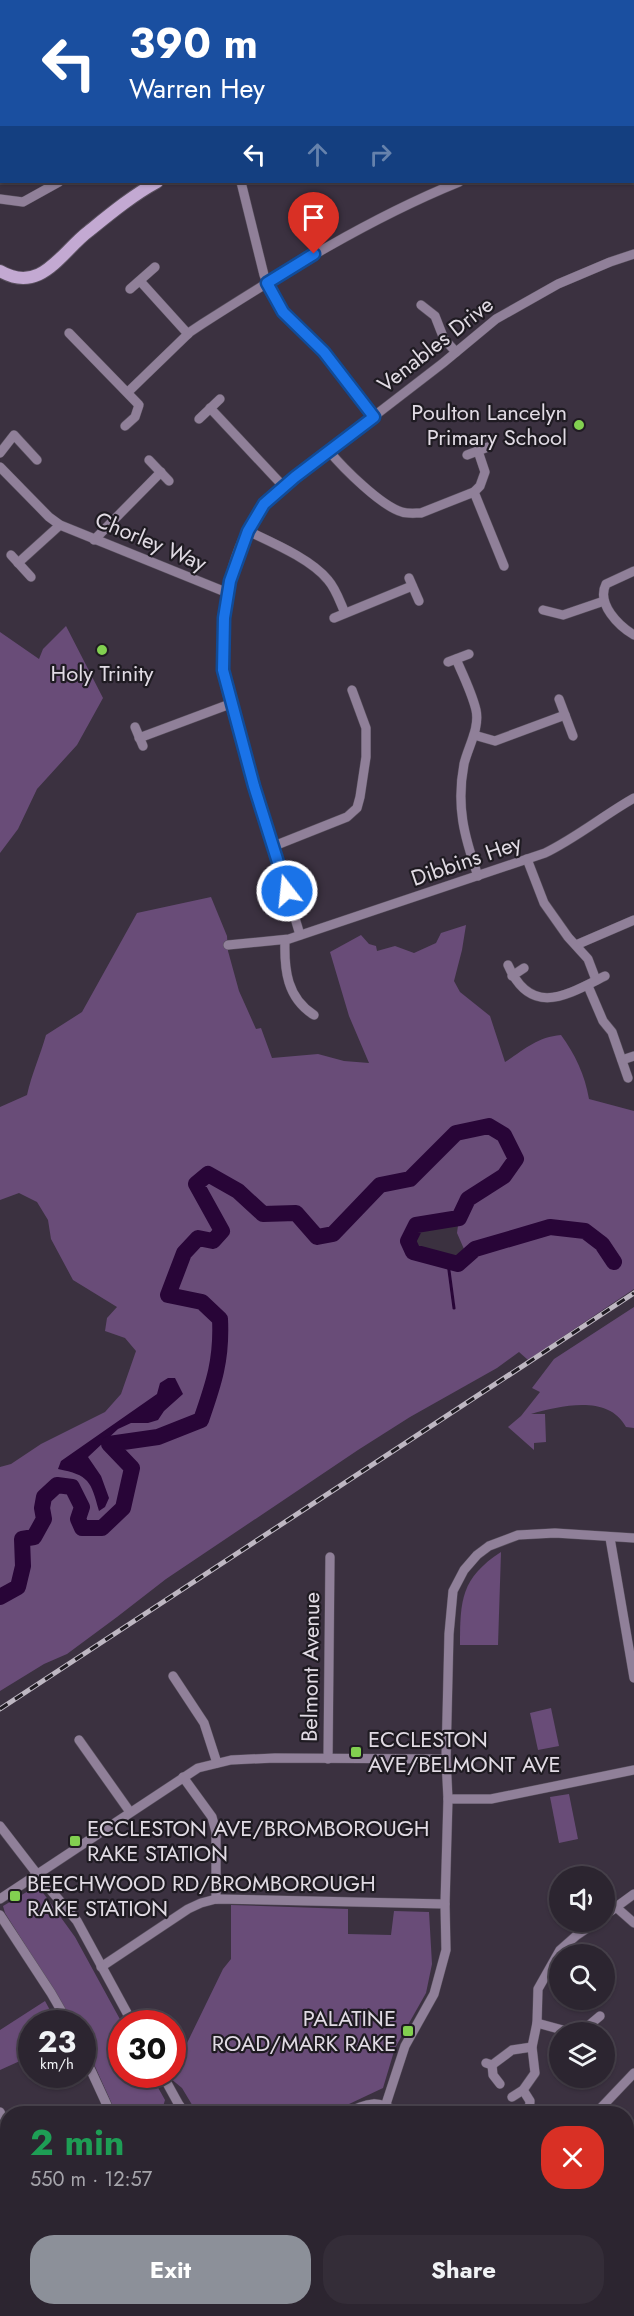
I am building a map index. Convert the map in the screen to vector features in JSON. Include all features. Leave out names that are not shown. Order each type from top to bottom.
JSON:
[{"type":"street","points":[[0,199],[23,202],[57,183]]},
{"type":"street","points":[[0,271],[11,278],[26,278],[50,269],[86,232],[156,183]]},
{"type":"street","points":[[241,183],[267,283],[283,312],[324,352],[374,417]]},
{"type":"street","points":[[128,392],[188,334],[267,283],[374,220],[457,183]]},
{"type":"street","name":"Venables Drive","points":[[300,935],[254,786],[223,670],[224,618],[230,581],[248,531],[264,504],[283,486],[374,417],[496,319],[524,301],[610,262],[634,254]]},
{"type":"street","points":[[130,289],[155,267]]},
{"type":"street","points":[[140,281],[188,334]]},
{"type":"street","points":[[421,305],[435,316],[444,339],[456,352]]},
{"type":"street","points":[[69,333],[139,405],[135,417],[125,426]]},
{"type":"street","points":[[199,419],[220,399]]},
{"type":"street","points":[[210,408],[283,486]]},
{"type":"street","points":[[0,453],[14,435],[37,460]]},
{"type":"street","points":[[467,455],[488,447]]},
{"type":"street","points":[[329,451],[344,468],[385,503],[402,512],[421,513],[474,492],[480,486],[485,472],[478,451]]},
{"type":"street","points":[[149,460],[170,481]]},
{"type":"street","name":"Chorley Way","points":[[0,467],[49,517],[60,525],[228,594]]},
{"type":"street","points":[[94,540],[161,472]]},
{"type":"street","points":[[474,492],[504,566]]},
{"type":"street","name":"Chorley Way","points":[[18,563],[60,525]]},
{"type":"street","points":[[248,531],[284,549],[322,574],[337,594],[345,613]]},
{"type":"street","points":[[11,555],[31,577]]},
{"type":"street","points":[[628,585],[629,573]]},
{"type":"street","points":[[629,573],[606,584],[603,589],[604,601],[616,620],[634,635]]},
{"type":"street","points":[[334,618],[411,582],[419,601]]},
{"type":"street","points":[[543,610],[563,615],[604,601]]},
{"type":"street","points":[[469,654],[452,660],[477,712],[474,735],[465,760],[460,806],[468,849],[478,876]]},
{"type":"street","points":[[274,846],[347,817],[357,808],[366,757],[366,728],[352,690]]},
{"type":"street","points":[[559,699],[573,736]]},
{"type":"street","points":[[135,727],[141,742],[231,704]]},
{"type":"street","points":[[474,735],[495,741],[566,715]]},
{"type":"street","name":"Dibbins Hey","points":[[228,945],[285,940],[527,860],[563,844],[595,821],[634,798]]},
{"type":"street","points":[[527,860],[544,903],[588,959],[603,1022],[612,1032],[628,1078]]},
{"type":"street","points":[[576,945],[634,920]]},
{"type":"street","points":[[285,940],[288,984],[296,998],[310,1012],[299,1018]]},
{"type":"street","points":[[507,965],[512,976],[532,995],[544,998],[560,996],[605,976]]},
{"type":"street","points":[[512,976],[524,968]]},
{"type":"street","points":[[622,1060],[634,1056]]},
{"type":"street","points":[[386,2104],[405,2046],[434,1994],[446,1950],[448,1634],[453,1591],[464,1570],[477,1555],[489,1546],[518,1535],[555,1533],[634,1538]]},
{"type":"street","points":[[610,1538],[634,1678]]},
{"type":"street","name":"Belmont Avenue","points":[[328,1759],[326,1575],[330,1557]]},
{"type":"street","points":[[173,1676],[204,1723],[217,1763]]},
{"type":"street","points":[[79,1740],[130,1812]]},
{"type":"street","points":[[0,1899],[198,1768],[231,1760],[446,1759]]},
{"type":"street","points":[[448,1799],[491,1799],[634,1770]]},
{"type":"street","points":[[183,1777],[212,1817],[216,1832],[216,1899]]},
{"type":"street","points":[[0,1826],[77,1921],[125,2010]]},
{"type":"street","points":[[634,1894],[617,1908],[634,1923]]},
{"type":"street","points":[[101,1967],[188,1909],[216,1899],[445,1904]]},
{"type":"street","points":[[0,1915],[61,2010]]},
{"type":"street","points":[[512,2097],[523,2090],[535,2073],[532,2047],[537,2023],[538,1989],[560,1950],[581,1932]]},
{"type":"street","points":[[593,2022],[600,2016]]},
{"type":"street","points":[[537,2023],[549,2026]]},
{"type":"street","points":[[500,2084],[489,2064],[512,2050],[532,2047]]},
{"type":"street","points":[[602,2106],[634,2073]]},
{"type":"street","points":[[96,2081],[107,2106]]},
{"type":"street","points":[[170,2088],[180,2106]]},
{"type":"street","points":[[523,2090],[530,2101],[530,2106]]},
{"type":"street","points":[[360,2106],[364,2104],[389,2106]]},
{"type":"shaded area","points":[[66,626],[103,698],[77,745],[37,789],[18,829],[0,853],[0,632],[39,659],[43,649]]},
{"type":"shaded area","points":[[211,897],[227,936],[228,951],[239,991],[256,1029],[261,1028],[272,1058],[318,1054],[344,1061],[369,1063],[349,1016],[330,952],[361,935],[369,944],[376,946],[377,951],[395,946],[414,953],[436,943],[441,933],[466,925],[454,981],[460,992],[490,1016],[505,1062],[538,1041],[561,1035],[579,1065],[589,1099],[634,1111],[634,1289],[528,1360],[519,1352],[497,1368],[410,1417],[166,1579],[67,1654],[44,1664],[0,1691],[0,1467],[11,1464],[41,1444],[105,1412],[121,1394],[136,1351],[125,1338],[105,1331],[107,1318],[117,1307],[73,1280],[51,1239],[48,1220],[37,1202],[19,1193],[0,1200],[0,1107],[27,1095],[46,1035],[82,1012],[137,913]],"holes":[[[459,1218],[457,1233],[467,1256],[458,1264],[413,1253],[408,1241],[416,1225]]]},
{"type":"shaded area","points":[[634,1307],[634,1428],[626,1427],[608,1410],[596,1406],[556,1408],[531,1414],[545,1414],[546,1442],[534,1443],[534,1450],[508,1427],[521,1416],[540,1392],[532,1388],[554,1359]]},
{"type":"shaded area","points":[[168,1378],[175,1378],[183,1394],[164,1411],[158,1420],[148,1423],[131,1423],[118,1429],[88,1457],[101,1476],[109,1498],[105,1507],[99,1511],[91,1486],[82,1477],[58,1469],[61,1461],[157,1394],[160,1383]]},
{"type":"shaded area","points":[[501,1552],[498,1645],[460,1645],[462,1603],[470,1581],[478,1571]]},
{"type":"shaded area","points":[[551,1708],[559,1746],[538,1750],[530,1713]]},
{"type":"shaded area","points":[[569,1794],[578,1839],[559,1843],[550,1797]]},
{"type":"shaded area","points":[[30,1890],[41,1890],[75,1937],[115,2010],[108,2010],[108,2088],[158,2088],[165,2100],[163,2106],[113,2106],[96,2069],[96,2010],[66,2010],[5,1913],[3,1906]]},
{"type":"shaded area","points":[[231,1905],[348,1909],[348,1934],[391,1935],[394,1911],[429,1912],[432,1964],[426,1993],[395,2048],[383,2088],[345,2106],[193,2106],[182,2088],[186,2088],[186,2045],[223,1969],[231,1959]]},
{"type":"shaded area","points":[[45,2001],[50,2010],[31,2010]]},
{"type":"shaded area","points":[[18,2018],[18,2062],[0,2070],[0,2030]]},
{"type":"waterway","points":[[0,1597],[18,1587],[23,1566],[22,1539],[34,1537],[44,1519],[42,1508],[44,1497],[57,1485],[72,1487],[82,1507],[78,1519],[82,1528],[102,1528],[123,1508],[132,1468],[109,1444],[158,1437],[201,1420],[216,1371],[220,1346],[220,1319],[202,1302],[168,1295],[184,1253],[198,1238],[213,1241],[222,1231],[196,1184],[208,1174],[238,1191],[263,1214],[296,1213],[317,1237],[333,1234],[380,1185],[410,1179],[456,1133],[489,1126],[504,1135],[516,1159],[504,1176],[468,1199],[459,1218],[416,1225],[408,1241],[413,1252],[458,1264],[475,1249],[550,1227],[585,1231],[602,1244],[614,1262]]},
{"type":"waterway","points":[[448,1263],[454,1308]]},
{"type":"railway","points":[[0,1709],[634,1293]]},
{"type":"place","name":"Poulton Lancelyn Primary School","points":[[579,425]]},
{"type":"place","name":"Holy Trinity","points":[[102,650]]},
{"type":"place","name":"ECCLESTON AVE/BELMONT AVE","points":[[356,1752]]},
{"type":"place","name":"ECCLESTON AVE/BROMBOROUGH RAKE STATION","points":[[75,1841]]},
{"type":"place","name":"BEECHWOOD RD/BROMBOROUGH RAKE STATION","points":[[15,1896]]},
{"type":"place","name":"PALATINE ROAD/MARK RAKE","points":[[408,2031]]},
{"type":"route","points":[[287,891],[231,704],[223,670],[222,641],[230,581],[248,531],[264,504],[273,494],[374,417],[324,352],[283,312],[267,283],[314,254]]}]
